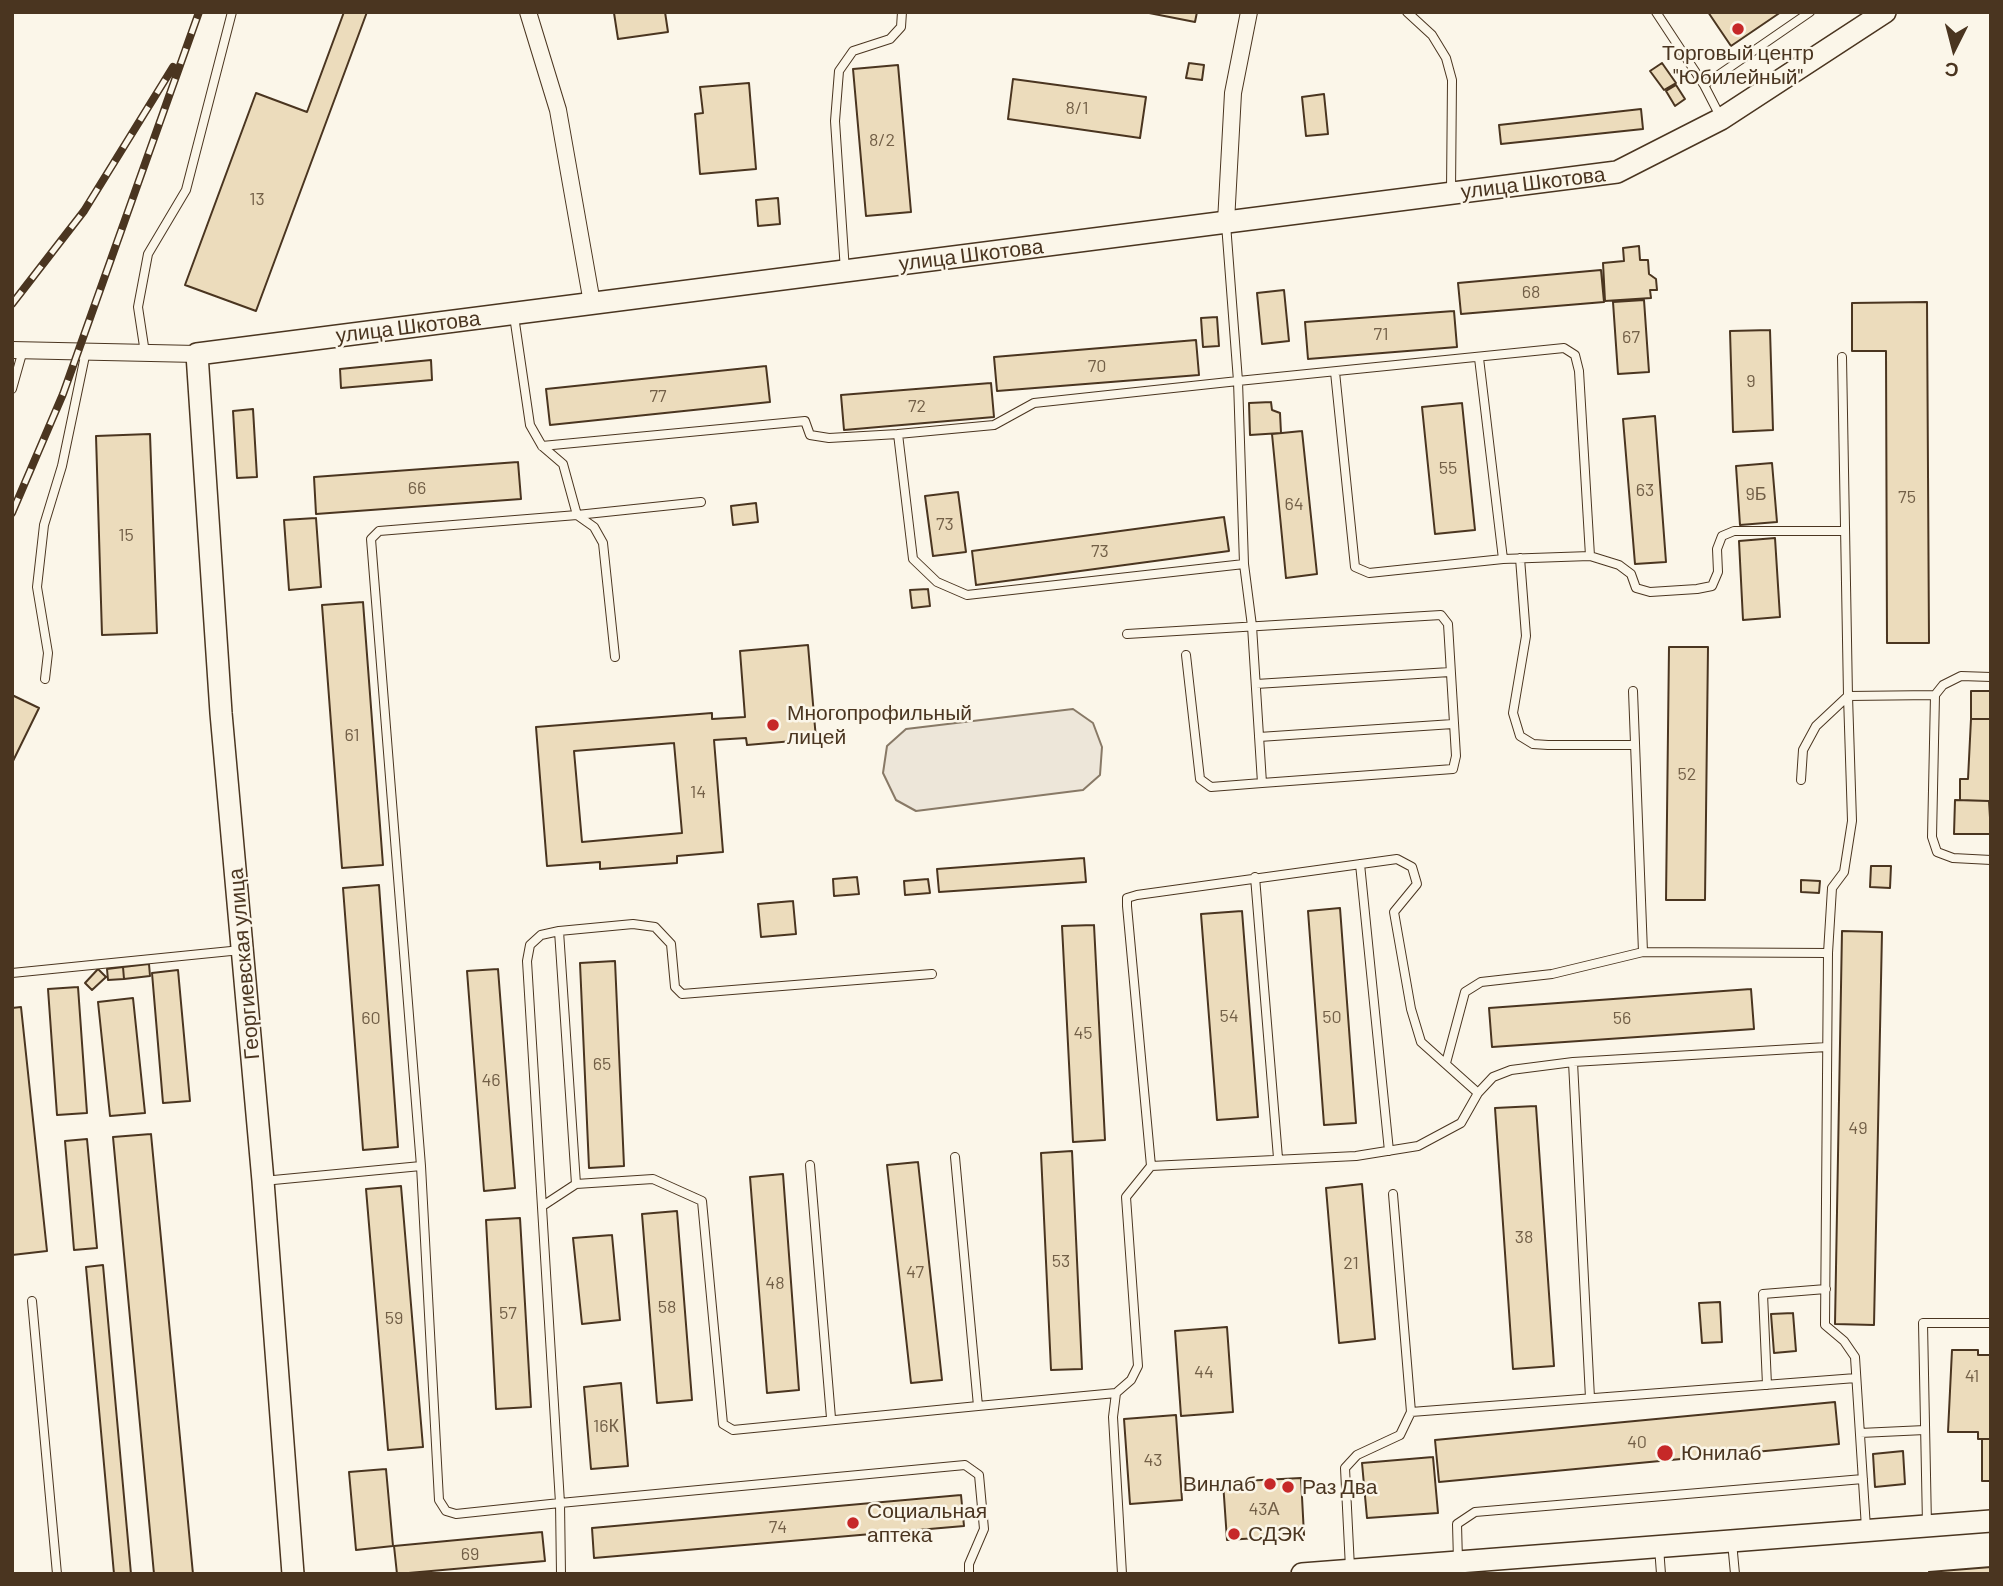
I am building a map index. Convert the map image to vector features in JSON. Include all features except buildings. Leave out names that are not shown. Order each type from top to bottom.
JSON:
[{"type":"street","points":[[528,12],[558,110],[592,303]]},
{"type":"street","points":[[1226,222],[1233,93],[1249,12]]},
{"type":"street","name":"улица Шкотова","points":[[18,350],[197,354],[1617,172],[1721,119],[1885,12]]},
{"type":"street","name":"Георгиевская улица","points":[[197,354],[221,713],[244,950],[293,1574]]},
{"type":"street","points":[[1302,1574],[1458,1562],[1486,1567],[1659,1547],[1991,1521]]},
{"type":"lane","points":[[145,353],[138,307],[148,254],[186,190],[232,12]]},
{"type":"lane","points":[[845,271],[835,121],[839,71],[853,51],[890,38],[901,27],[902,12]]},
{"type":"lane","points":[[1407,12],[1432,35],[1446,58],[1452,80],[1451,194]]},
{"type":"lane","points":[[1656,12],[1704,85],[1721,119]]},
{"type":"lane","points":[[1704,85],[1810,12]]},
{"type":"lane","points":[[1226,222],[1238,381],[1244,564],[1252,626],[1262,783]]},
{"type":"lane","points":[[514,313],[530,425],[542,446],[564,464],[577,515],[594,527],[603,542],[615,657]]},
{"type":"lane","points":[[542,446],[805,421],[810,435],[829,438],[994,425],[1034,403],[1564,348],[1575,355],[1590,556]]},
{"type":"lane","points":[[12,389],[18,350]]},
{"type":"lane","points":[[45,679],[48,653],[37,587],[44,525],[62,466],[86,351]]},
{"type":"lane","points":[[1842,357],[1852,821],[1844,872],[1832,888],[1828,953],[1825,1325],[1844,1341],[1855,1357],[1867,1531]]},
{"type":"lane","points":[[1479,358],[1503,559]]},
{"type":"lane","points":[[1335,372],[1355,567],[1369,573],[1503,559],[1590,556],[1619,565],[1631,574],[1636,588],[1650,592],[1697,589],[1712,586],[1718,572],[1717,549],[1721,536],[1734,531],[1845,531]]},
{"type":"lane","points":[[898,434],[913,559],[937,582],[967,595],[1244,564]]},
{"type":"lane","points":[[701,502],[379,531],[371,539],[421,1166],[439,1500],[446,1511],[456,1514],[965,1465],[979,1475],[985,1528],[969,1564],[969,1574]]},
{"type":"lane","points":[[1520,558],[1526,636],[1513,713],[1520,736],[1533,744],[1635,745]]},
{"type":"lane","points":[[1127,634],[1441,615],[1448,624],[1456,756],[1453,769],[1211,787],[1200,779],[1186,655]]},
{"type":"lane","points":[[1256,684],[1450,672]]},
{"type":"lane","points":[[1991,677],[1961,676],[1943,685],[1936,695],[1932,837],[1937,852],[1953,858],[1991,860]]},
{"type":"lane","points":[[1633,691],[1643,952]]},
{"type":"lane","points":[[1801,780],[1803,750],[1816,726],[1848,696],[1936,695]]},
{"type":"lane","points":[[1259,737],[1452,724]]},
{"type":"lane","points":[[544,1205],[576,1184],[653,1179],[702,1201],[723,1424],[733,1430],[831,1418],[1116,1393],[1131,1380],[1138,1366],[1126,1197],[1152,1166],[1127,898],[1255,877],[1397,859],[1412,867],[1417,884],[1394,912],[1411,1009],[1421,1042],[1478,1093]]},
{"type":"lane","points":[[1360,864],[1389,1151]]},
{"type":"lane","points":[[1255,877],[1278,1158]]},
{"type":"lane","points":[[561,1574],[560,1503],[544,1205],[527,961],[530,945],[541,935],[559,931],[633,924],[655,927],[671,944],[676,987],[682,994],[932,974]]},
{"type":"lane","points":[[559,931],[576,1184]]},
{"type":"lane","points":[[12,973],[244,950]]},
{"type":"lane","points":[[1446,1063],[1465,992],[1481,982],[1552,974],[1643,952],[1828,953]]},
{"type":"lane","points":[[1152,1166],[1356,1156],[1418,1146],[1461,1124],[1478,1093],[1493,1077],[1511,1070],[1573,1062],[1827,1047]]},
{"type":"lane","points":[[1573,1062],[1590,1398]]},
{"type":"lane","points":[[955,1157],[978,1406]]},
{"type":"lane","points":[[810,1165],[831,1418]]},
{"type":"lane","points":[[263,1181],[421,1166]]},
{"type":"lane","points":[[1350,1570],[1345,1468],[1357,1455],[1400,1435],[1411,1412],[1393,1194]]},
{"type":"lane","points":[[1767,1385],[1763,1294],[1826,1289]]},
{"type":"lane","points":[[32,1301],[57,1574]]},
{"type":"lane","points":[[1927,1526],[1923,1323],[1991,1323]]},
{"type":"lane","points":[[1411,1412],[1856,1378]]},
{"type":"lane","points":[[1116,1393],[1113,1417],[1122,1574]]},
{"type":"lane","points":[[1860,1433],[1925,1430]]},
{"type":"lane","points":[[1458,1562],[1457,1524],[1475,1512],[1863,1479]]},
{"type":"lane","points":[[1732,1541],[1735,1574]]},
{"type":"lane","points":[[1659,1547],[1661,1574]]},
{"type":"shaded area","points":[[1073,709],[1093,723],[1102,747],[1100,775],[1083,790],[916,811],[896,800],[883,773],[887,746],[906,729]]},
{"type":"railway","points":[[12,513],[63,394],[199,12]]},
{"type":"railway","points":[[12,304],[84,211],[173,67]]},
{"type":"place","name":"Торговый центр \"Юбилейный\"","points":[[1738,29]]},
{"type":"place","name":"Многопрофильный лицей","points":[[773,725]]},
{"type":"place","name":"Юнилаб","points":[[1665,1453]]},
{"type":"place","name":"Винлаб","points":[[1270,1484]]},
{"type":"place","name":"Раз Два","points":[[1288,1487]]},
{"type":"place","name":"Социальная аптека","points":[[853,1523]]},
{"type":"place","name":"СДЭК","points":[[1234,1534]]}]
